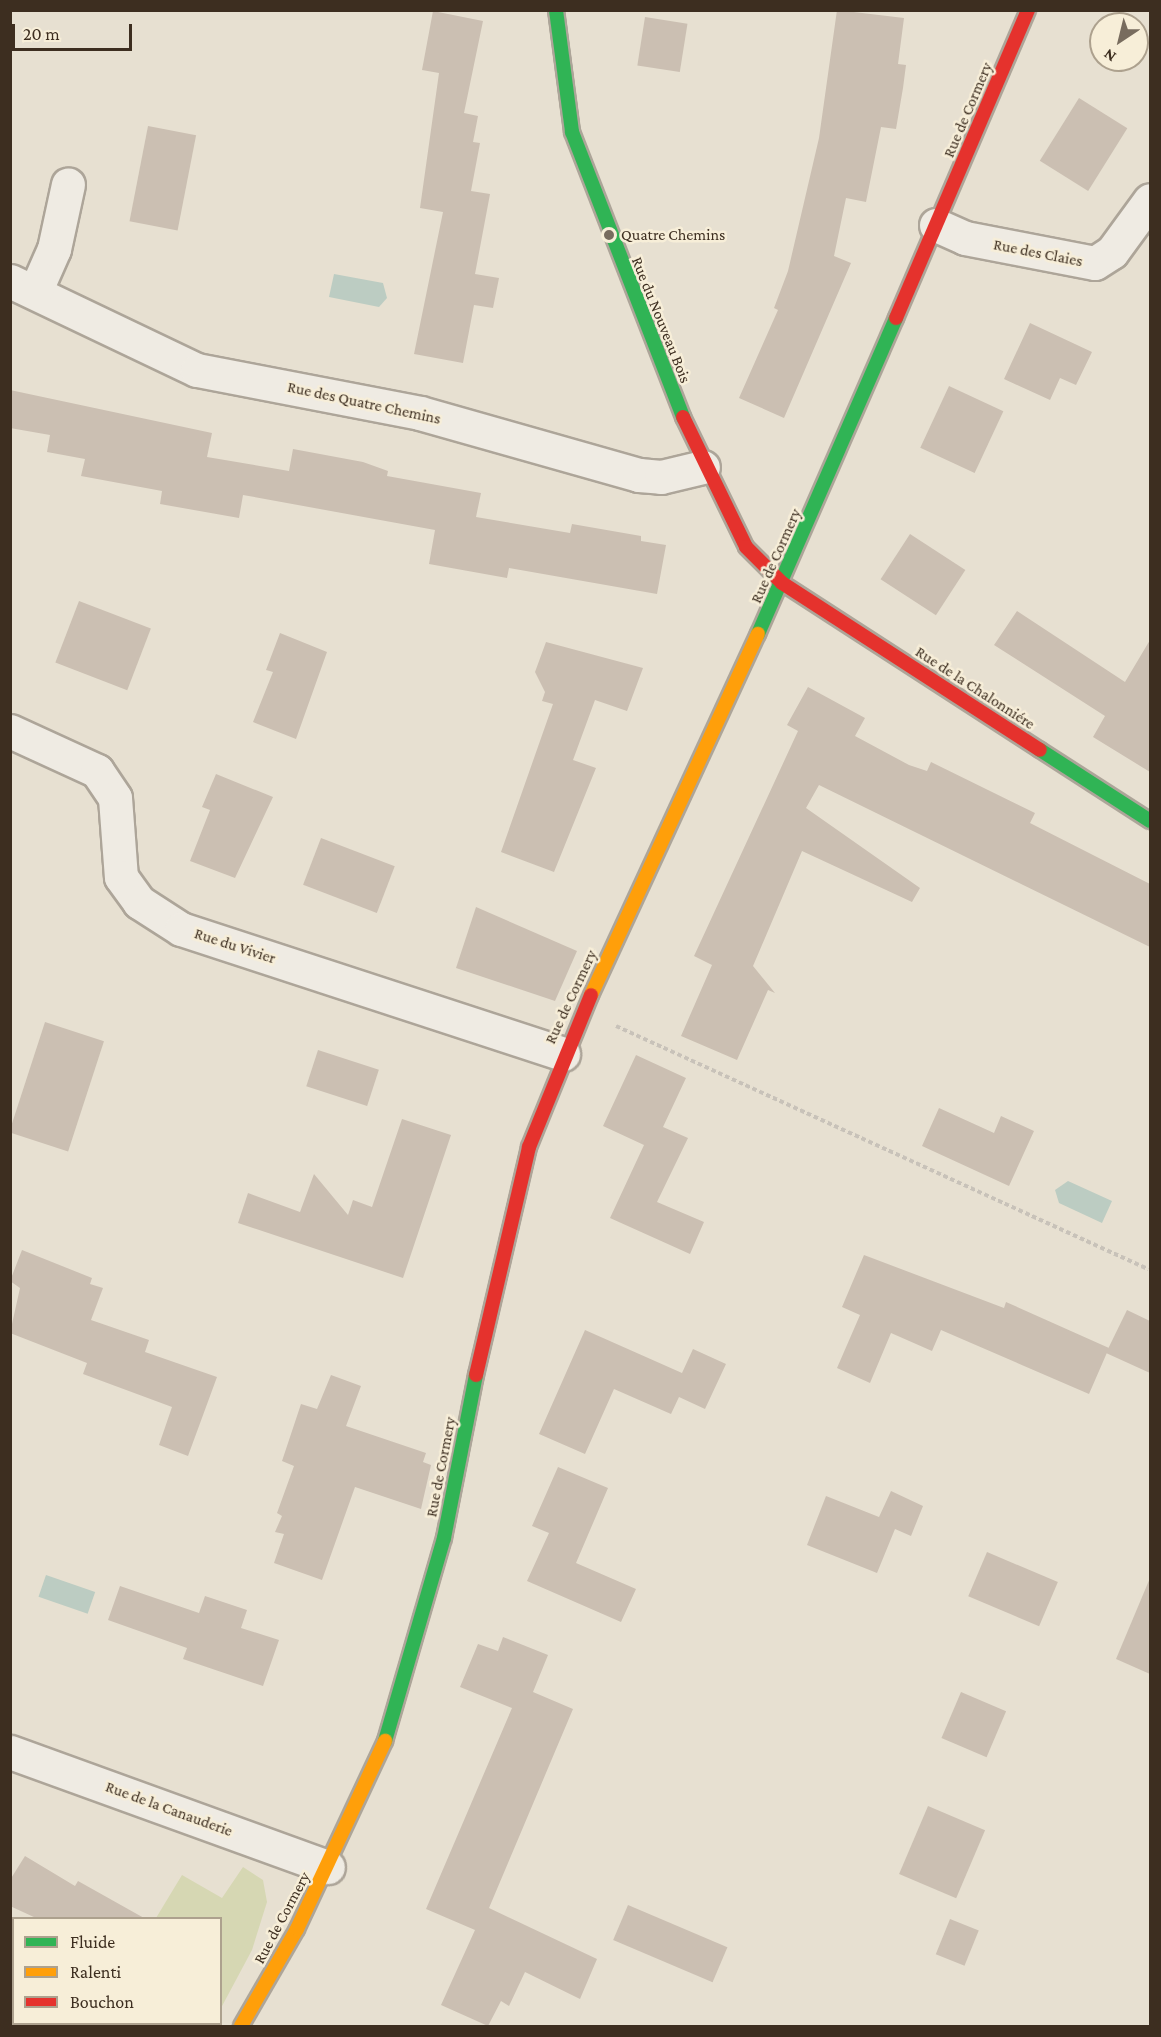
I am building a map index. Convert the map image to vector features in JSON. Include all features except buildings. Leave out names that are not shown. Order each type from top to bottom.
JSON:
[{"type":"main road","name":"Rue du Nouveau Bois","points":[[556,10],[572,132],[703,467],[746,547],[782,584]]},
{"type":"main road","name":"Rue de Cormery","points":[[241,2026],[361,1805],[404,1680],[444,1539],[501,1254],[529,1147],[563,1054],[782,584],[1028,10]]},
{"type":"main road","name":"Rue de la Chalonniére","points":[[782,584],[1150,821]]},
{"type":"street","name":"Rue des Quatre Chemins","points":[[68,184],[54,249],[23,286],[197,370],[420,413],[639,475],[661,477],[703,467]]},
{"type":"street","name":"Rue des Claies","points":[[936,225],[965,238],[1095,263],[1112,252],[1150,200]]},
{"type":"street","name":"Rue du Vivier","points":[[10,731],[97,771],[115,798],[121,877],[139,902],[181,928],[563,1054]]},
{"type":"street","name":"Rue de la Canauderie","points":[[10,1752],[328,1867]]},
{"type":"path","points":[[582,1011],[1148,1269]]},
{"type":"green space","points":[[243,1867],[263,1880],[267,1902],[252,1950],[222,2006],[222,1917],[157,1917],[182,1875],[222,1898]]},
{"type":"green space","points":[[129,2025],[210,2025],[209,2026]]},
{"type":"shaded area","points":[[334,274],[383,283],[387,298],[379,307],[329,297]]},
{"type":"shaded area","points":[[1068,1181],[1112,1201],[1102,1223],[1059,1203],[1055,1190]]},
{"type":"shaded area","points":[[46,1575],[95,1592],[88,1614],[39,1597]]},
{"type":"traffic: fast","points":[[556,10],[572,132],[683,417]]},
{"type":"traffic: fast","points":[[758,634],[896,318]]},
{"type":"traffic: fast","points":[[1040,750],[1150,821]]},
{"type":"traffic: fast","points":[[385,1741],[444,1538],[476,1375]]},
{"type":"traffic: slow","points":[[591,995],[758,634]]},
{"type":"traffic: slow","points":[[241,2026],[297,1929],[385,1741]]},
{"type":"traffic: jam","points":[[896,318],[1028,10]]},
{"type":"traffic: jam","points":[[683,417],[746,547],[782,583],[1040,750]]},
{"type":"traffic: jam","points":[[476,1375],[529,1147],[591,995]]},
{"type":"place","name":"Quatre Chemins","points":[[609,235]]}]
